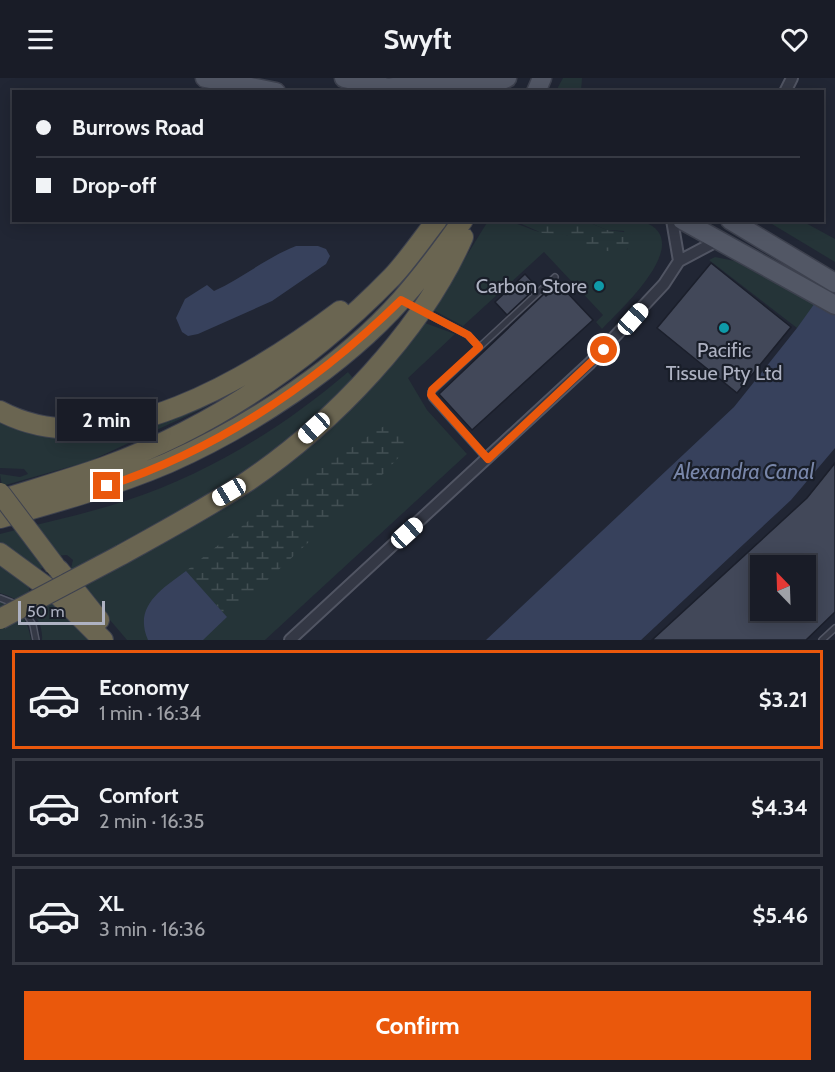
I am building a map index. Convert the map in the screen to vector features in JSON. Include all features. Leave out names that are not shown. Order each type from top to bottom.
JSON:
[{"type":"highway","points":[[0,411],[37,426],[88,429],[144,417],[221,387],[308,336],[344,309],[384,276],[426,222]]},
{"type":"highway","points":[[0,500],[105,467],[160,443],[226,409],[283,374],[336,331],[393,276],[435,222]]},
{"type":"highway","points":[[0,518],[123,481],[169,462],[223,435],[303,385],[367,333],[401,300],[461,222]]},
{"type":"highway","points":[[0,619],[121,555],[248,481],[298,442],[360,386],[420,311],[458,249],[469,222]]},
{"type":"highway","points":[[0,493],[115,640]]},
{"type":"highway","points":[[0,553],[41,581],[103,640]]},
{"type":"main road","points":[[205,78],[266,90]]},
{"type":"main road","points":[[344,78],[385,85],[426,82],[497,82],[509,78]]},
{"type":"main road","points":[[686,222],[835,304]]},
{"type":"main road","points":[[705,222],[724,241]]},
{"type":"main road","points":[[733,222],[828,279]]},
{"type":"street","points":[[672,222],[679,261]]},
{"type":"street","points":[[290,640],[488,459],[617,336],[664,284],[679,261],[713,243],[724,241]]},
{"type":"lane","points":[[488,459],[431,395],[432,390],[555,277]]},
{"type":"lane","points":[[401,300],[468,335],[479,347]]},
{"type":"lane","points":[[0,598],[21,607],[33,625],[36,640]]},
{"type":"lane","points":[[822,640],[835,628]]},
{"type":"green space","points":[[563,78],[582,78],[581,90],[557,90]]},
{"type":"green space","points":[[487,222],[512,222],[537,231],[574,237],[611,251],[628,249],[624,231],[607,230],[587,222],[644,222],[658,231],[662,244],[659,259],[650,275],[624,307],[602,329],[596,322],[603,315],[544,252],[463,326],[433,310]]},
{"type":"green space","points":[[517,222],[587,222],[607,230],[631,233],[635,241],[623,253],[600,250],[566,235],[542,233]]},
{"type":"green space","points":[[769,222],[804,222],[835,239],[835,262]]},
{"type":"green space","points":[[715,257],[735,261],[815,305],[797,328],[709,260]]},
{"type":"green space","points":[[425,323],[455,334],[408,378],[427,410],[467,454],[265,640],[127,640],[70,573],[73,560],[67,555],[56,557],[36,574],[28,583],[30,594],[56,602],[95,640],[42,640],[39,623],[30,609],[16,599],[0,593],[0,534],[112,505],[187,477],[216,463],[271,430],[298,412],[348,372],[356,382],[178,532],[235,501],[270,475]]},
{"type":"green space","points":[[206,402],[208,406],[90,461],[2,486],[0,474],[20,477],[28,474],[24,469],[0,468],[0,419],[26,429]]},
{"type":"green space","points":[[391,424],[404,435],[405,451],[381,476],[227,617],[186,571],[272,502],[380,428]]},
{"type":"green space","points":[[0,602],[13,607],[22,615],[31,640],[0,640]]},
{"type":"water","points":[[296,246],[318,246],[326,249],[330,256],[326,264],[272,301],[198,334],[188,336],[182,332],[176,318],[185,299],[207,285],[214,291]]},
{"type":"water","name":"Alexandra Canal","points":[[835,275],[835,448],[791,500],[641,640],[486,640],[734,407],[797,328]]},
{"type":"water","points":[[186,571],[227,617],[203,640],[148,640],[144,628],[147,608],[159,592]]},
{"type":"building","name":"Pacific Tissue Pty Ltd","points":[[711,263],[791,327],[737,393],[657,328]]},
{"type":"building","points":[[525,274],[537,287],[507,315],[495,302]]},
{"type":"building","points":[[559,284],[593,320],[472,430],[439,394],[544,294],[546,296]]},
{"type":"building","points":[[835,463],[835,612],[806,640],[652,640],[807,498]]},
{"type":"place","name":"Carbon Store","points":[[599,286]]},
{"type":"place","name":"Pacific Tissue Pty Ltd","points":[[724,328]]},
{"type":"route","points":[[107,486],[169,462],[264,411],[303,385],[367,333],[401,300],[468,335],[479,347],[432,390],[431,395],[488,459],[604,350]]}]
